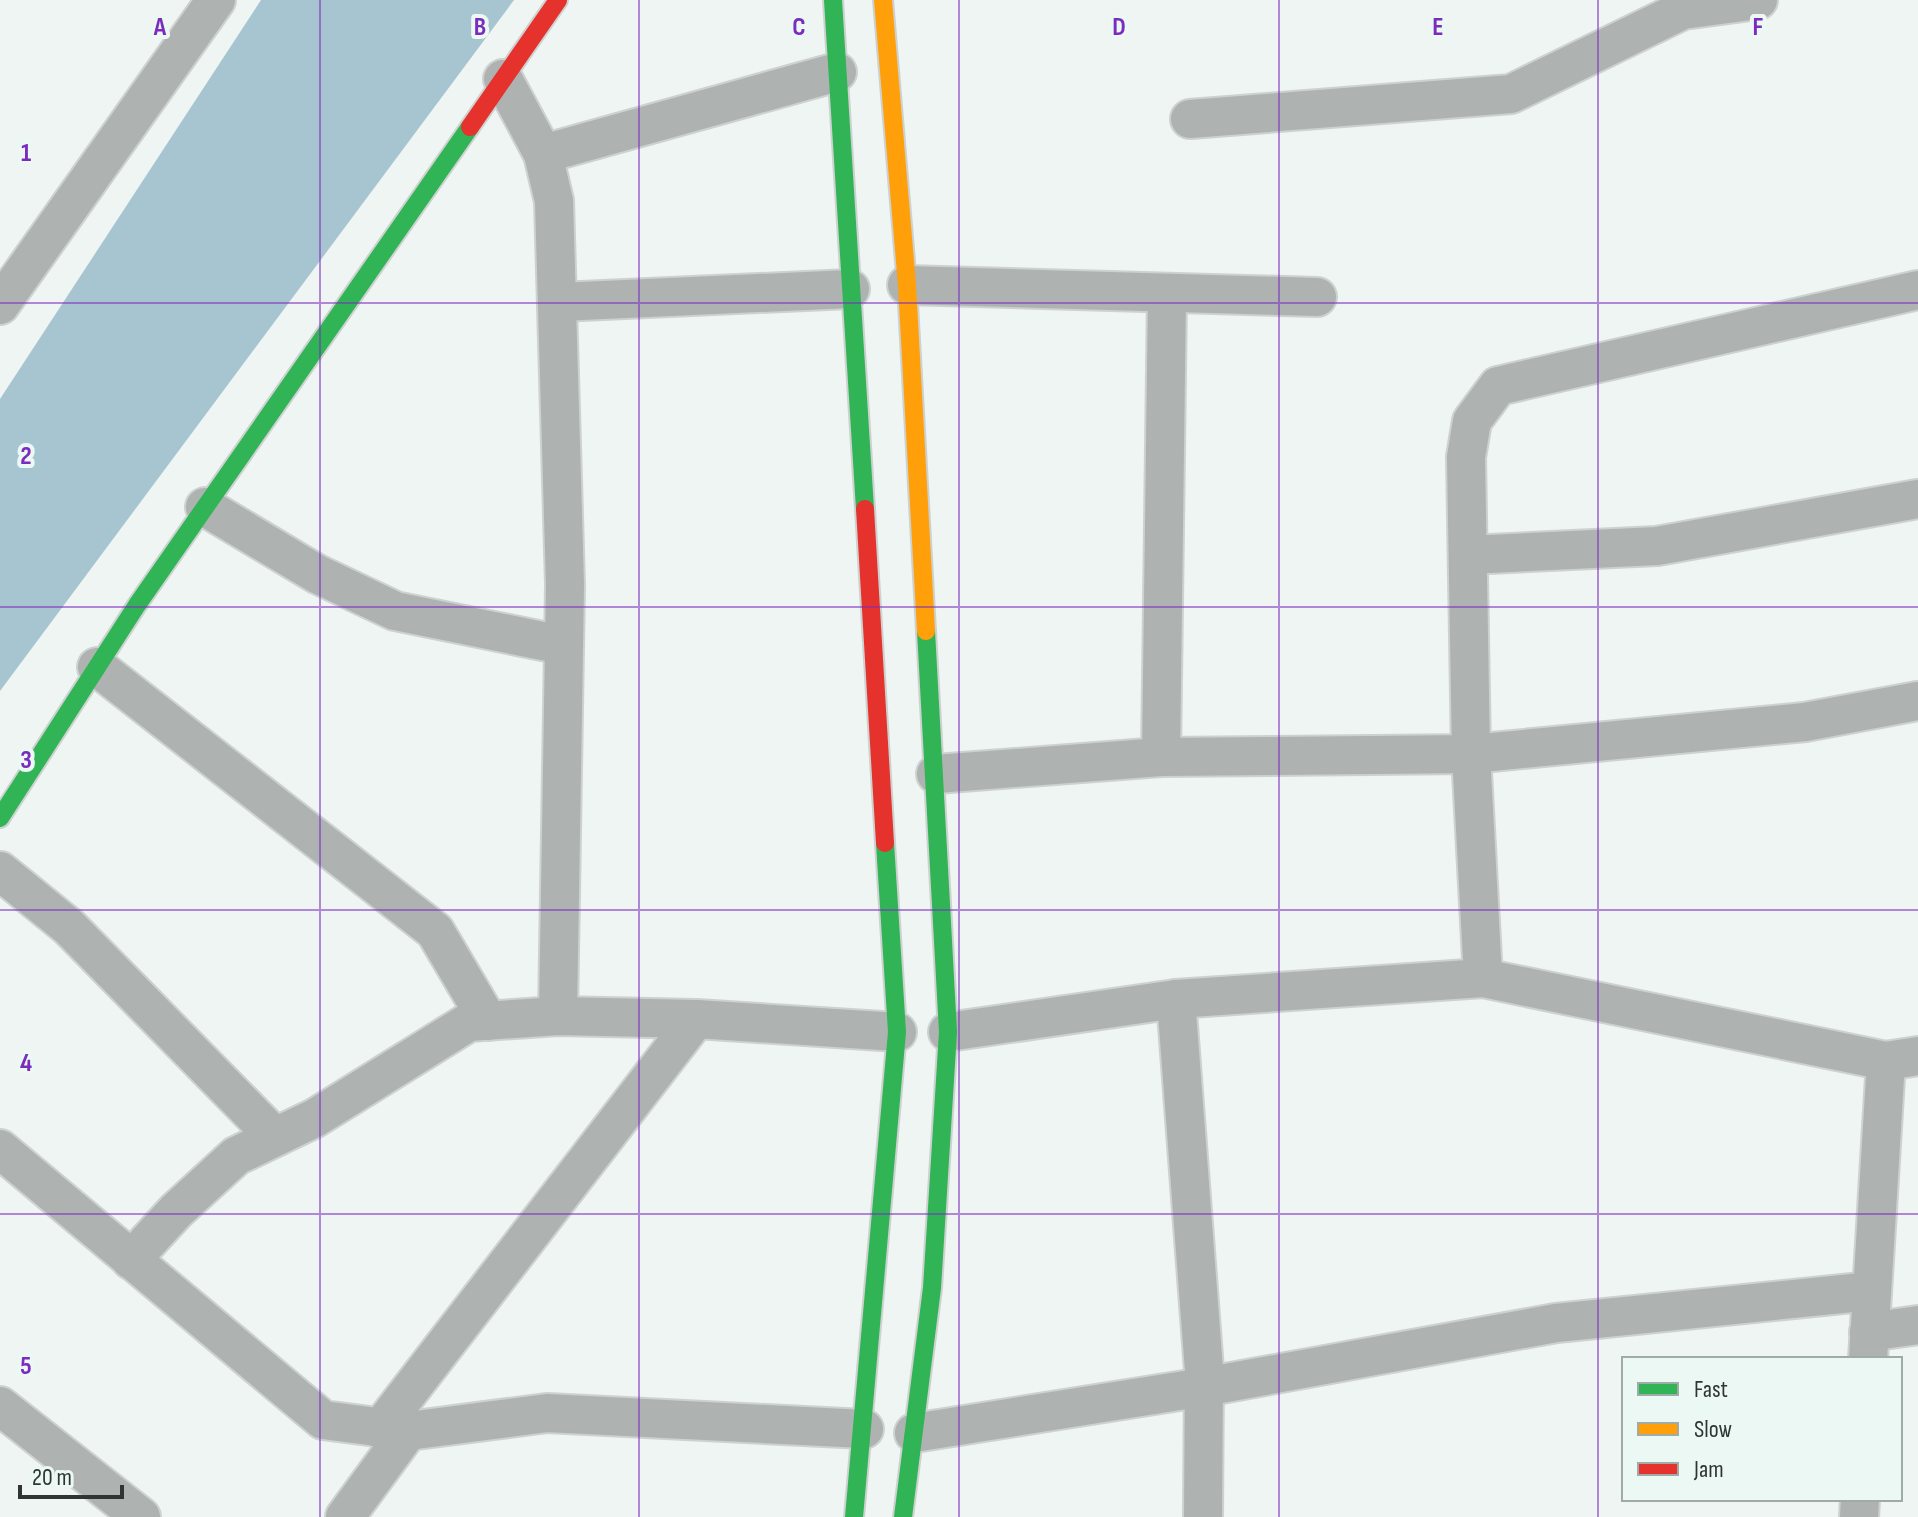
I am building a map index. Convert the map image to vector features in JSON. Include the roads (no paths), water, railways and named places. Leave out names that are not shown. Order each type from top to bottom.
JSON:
[{"type":"main road","points":[[0,818],[205,507],[558,0]]},
{"type":"main road","points":[[833,0],[897,1032],[854,1517]]},
{"type":"main road","points":[[883,0],[907,285],[948,1032],[932,1288],[903,1517]]},
{"type":"street","points":[[0,305],[216,0]]},
{"type":"street","points":[[1190,119],[1511,94],[1683,10],[1758,0]]},
{"type":"street","points":[[543,154],[837,72]]},
{"type":"street","points":[[503,79],[543,154],[554,201],[565,585],[558,1016]]},
{"type":"street","points":[[907,285],[1317,297]]},
{"type":"street","points":[[559,302],[850,289]]},
{"type":"street","points":[[1483,978],[1471,754],[1466,457],[1472,421],[1498,386],[1918,290]]},
{"type":"street","points":[[1161,757],[1167,294]]},
{"type":"street","points":[[1468,555],[1657,546],[1918,499]]},
{"type":"street","points":[[205,507],[317,574],[395,611],[562,645]]},
{"type":"street","points":[[97,667],[435,931],[488,1021]]},
{"type":"street","points":[[936,774],[1161,757],[1471,754],[1805,722],[1918,701]]},
{"type":"street","points":[[0,871],[69,927],[275,1137]]},
{"type":"street","points":[[948,1032],[1176,999],[1483,978],[1902,1058],[1872,1291],[1868,1346],[1918,1325]]},
{"type":"street","points":[[1176,999],[1204,1387],[1203,1517]]},
{"type":"street","points":[[131,1260],[176,1211],[236,1156],[315,1118],[469,1022],[558,1016],[696,1019],[897,1032]]},
{"type":"street","points":[[345,1517],[394,1430],[696,1019]]},
{"type":"street","points":[[0,1149],[323,1420],[394,1430],[547,1413],[864,1429]]},
{"type":"street","points":[[914,1433],[1204,1387],[1556,1323],[1872,1291]]},
{"type":"street","points":[[0,1406],[141,1517]]},
{"type":"water","points":[[261,0],[514,0],[0,691],[0,399]]}]
